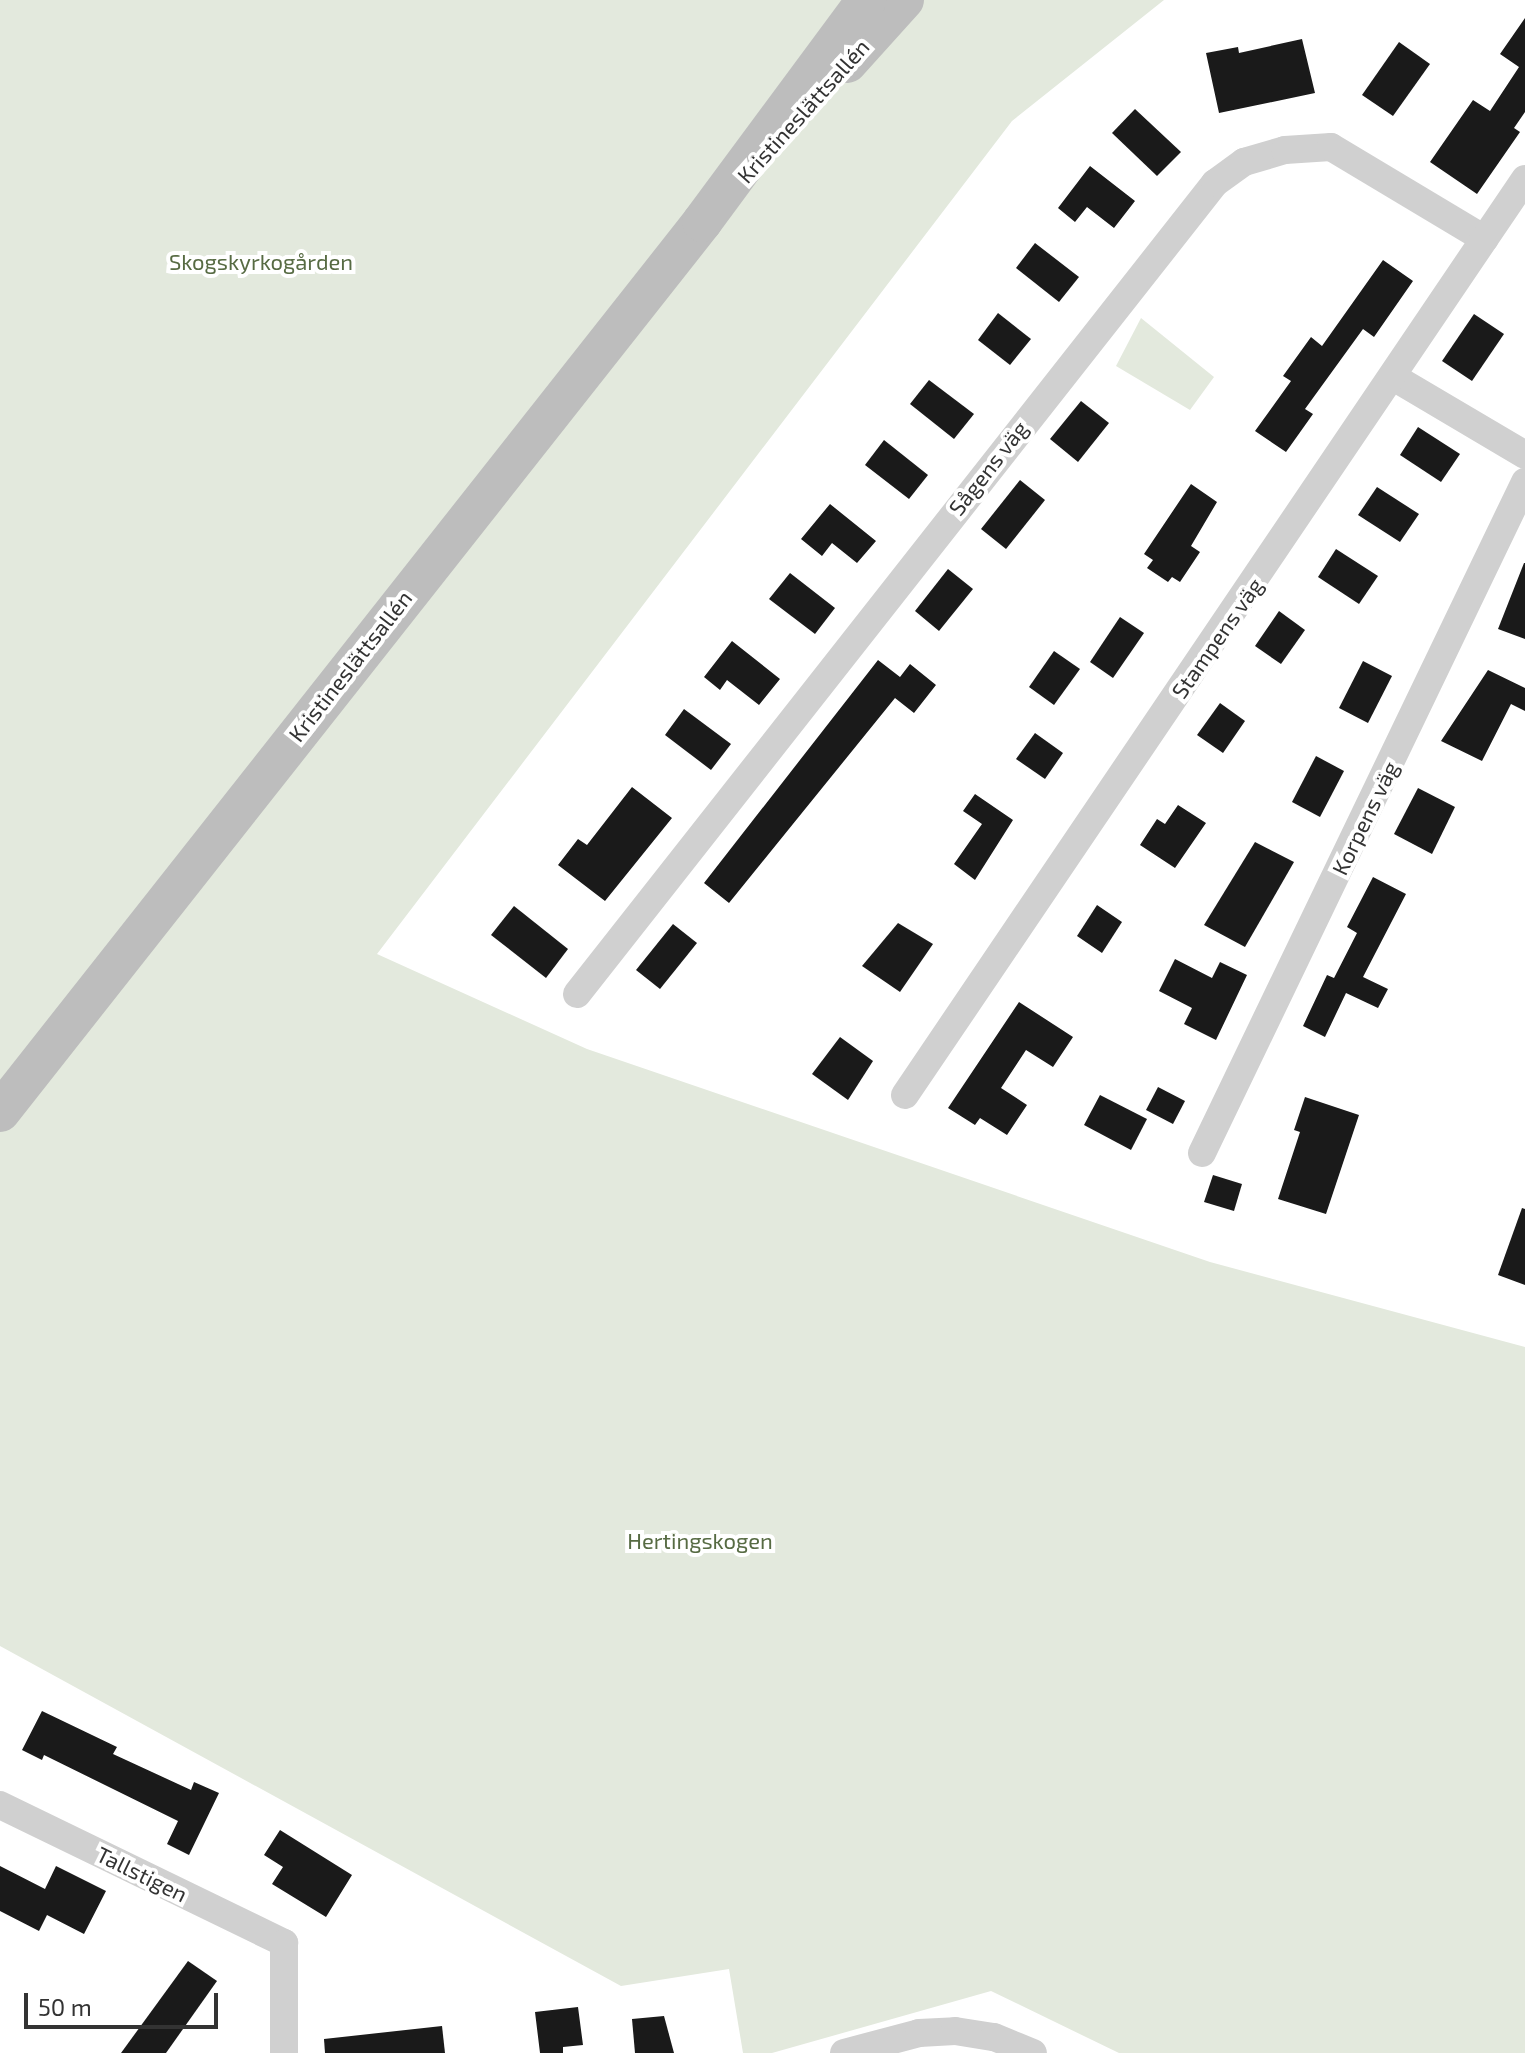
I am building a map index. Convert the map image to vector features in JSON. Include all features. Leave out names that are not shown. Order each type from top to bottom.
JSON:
[{"type":"street","name":"Kristineslättsallén","points":[[0,1112],[702,222],[866,0]]},
{"type":"street","name":"Kristineslättsallén","points":[[702,222],[904,0]]},
{"type":"street","name":"Sågens väg","points":[[577,994],[1215,183],[1244,162],[1285,150],[1331,147],[1485,239]]},
{"type":"street","name":"Stampens väg","points":[[905,1095],[1395,378],[1525,179]]},
{"type":"street","points":[[1395,378],[1525,455]]},
{"type":"street","name":"Korpens väg","points":[[1202,1153],[1525,482]]},
{"type":"street","name":"Tallstigen","points":[[0,1805],[284,1943],[284,2053]]},
{"type":"street","points":[[844,2053],[919,2033],[978,2034],[1033,2053]]},
{"type":"green space","name":"Hertingskogen","points":[[0,0],[1164,0],[1012,121],[377,954],[587,1049],[1210,1262],[1525,1347],[1525,2053],[1119,2053],[991,1991],[772,2053],[743,2053],[729,1969],[621,1986],[0,1646]]},
{"type":"green space","points":[[1141,318],[1214,377],[1190,410],[1116,366]]},
{"type":"building","points":[[1525,18],[1525,112],[1514,128],[1520,132],[1477,194],[1430,162],[1473,100],[1490,111],[1519,67],[1500,54]]},
{"type":"building","points":[[1302,39],[1315,93],[1219,113],[1206,53],[1238,47],[1239,53]]},
{"type":"building","points":[[1399,42],[1430,64],[1393,116],[1362,95]]},
{"type":"building","points":[[1135,109],[1181,152],[1157,176],[1112,133]]},
{"type":"building","points":[[1090,166],[1135,201],[1114,228],[1087,207],[1075,222],[1058,208]]},
{"type":"building","points":[[1035,243],[1079,277],[1059,302],[1016,268]]},
{"type":"building","points":[[1383,260],[1413,281],[1374,337],[1363,329],[1305,409],[1313,414],[1286,452],[1255,431],[1291,381],[1283,376],[1311,337],[1322,346]]},
{"type":"building","points":[[998,313],[1031,339],[1010,365],[978,340]]},
{"type":"building","points":[[1474,314],[1504,334],[1472,381],[1442,361]]},
{"type":"building","points":[[929,380],[974,414],[954,439],[910,404]]},
{"type":"building","points":[[1081,401],[1109,423],[1078,462],[1050,439]]},
{"type":"building","points":[[1418,427],[1460,454],[1441,482],[1400,455]]},
{"type":"building","points":[[884,440],[928,475],[909,499],[865,465]]},
{"type":"building","points":[[1020,480],[1045,500],[1006,549],[981,529]]},
{"type":"building","points":[[1191,484],[1217,502],[1191,546],[1200,552],[1180,582],[1172,577],[1168,582],[1147,568],[1153,560],[1144,554]]},
{"type":"building","points":[[1377,487],[1419,514],[1400,542],[1358,515]]},
{"type":"building","points":[[830,504],[876,541],[857,563],[832,543],[822,556],[801,539]]},
{"type":"building","points":[[1336,549],[1378,576],[1359,604],[1318,577]]},
{"type":"building","points":[[1525,563],[1525,639],[1498,629]]},
{"type":"building","points":[[948,569],[973,589],[939,631],[915,611]]},
{"type":"building","points":[[790,573],[835,608],[815,634],[769,599]]},
{"type":"building","points":[[1279,611],[1305,630],[1281,664],[1255,646]]},
{"type":"building","points":[[1120,617],[1144,633],[1113,678],[1090,662]]},
{"type":"building","points":[[732,641],[780,679],[759,705],[727,680],[720,690],[704,677]]},
{"type":"building","points":[[1054,651],[1080,669],[1054,705],[1029,687]]},
{"type":"building","points":[[878,660],[900,677],[910,664],[936,685],[914,713],[895,698],[729,903],[704,883]]},
{"type":"building","points":[[1363,661],[1392,676],[1368,723],[1339,708]]},
{"type":"building","points":[[1488,670],[1525,688],[1525,711],[1511,704],[1482,761],[1441,741]]},
{"type":"building","points":[[1220,703],[1245,721],[1223,753],[1197,735]]},
{"type":"building","points":[[684,709],[731,744],[711,770],[665,735]]},
{"type":"building","points":[[1035,733],[1063,753],[1045,779],[1016,759]]},
{"type":"building","points":[[1316,756],[1344,771],[1320,817],[1292,802]]},
{"type":"building","points":[[632,787],[672,818],[605,901],[558,865],[578,839],[587,845]]},
{"type":"building","points":[[1418,788],[1455,807],[1432,854],[1394,834]]},
{"type":"building","points":[[975,794],[1013,820],[975,880],[954,864],[982,824],[963,811]]},
{"type":"building","points":[[1178,805],[1206,823],[1175,868],[1140,845],[1157,819],[1165,824]]},
{"type":"building","points":[[1255,842],[1294,862],[1245,947],[1204,925]]},
{"type":"building","points":[[1373,877],[1406,894],[1363,977],[1388,989],[1378,1008],[1346,993],[1325,1037],[1303,1026],[1327,975],[1334,978],[1357,933],[1347,927]]},
{"type":"building","points":[[1097,905],[1122,922],[1102,953],[1077,936]]},
{"type":"building","points":[[514,906],[568,949],[546,978],[491,935]]},
{"type":"building","points":[[898,923],[933,944],[900,992],[862,966]]},
{"type":"building","points":[[673,924],[697,943],[660,989],[636,970]]},
{"type":"building","points":[[1175,959],[1212,978],[1220,962],[1247,975],[1216,1040],[1184,1024],[1192,1008],[1159,991]]},
{"type":"building","points":[[1019,1002],[1073,1037],[1053,1067],[1026,1050],[1001,1088],[1027,1105],[1007,1135],[980,1118],[975,1125],[948,1108]]},
{"type":"building","points":[[840,1037],[873,1061],[848,1100],[812,1074]]},
{"type":"building","points":[[1158,1087],[1185,1101],[1173,1124],[1146,1110]]},
{"type":"building","points":[[1100,1095],[1147,1119],[1131,1150],[1084,1125]]},
{"type":"building","points":[[1305,1097],[1359,1115],[1326,1214],[1278,1199],[1300,1132],[1294,1130]]},
{"type":"building","points":[[1213,1175],[1242,1184],[1234,1211],[1204,1202]]},
{"type":"building","points":[[1522,1208],[1525,1209],[1525,1285],[1498,1275]]},
{"type":"building","points":[[42,1711],[117,1747],[113,1754],[191,1790],[194,1782],[219,1793],[189,1855],[167,1844],[178,1821],[44,1755],[42,1760],[22,1750]]},
{"type":"building","points":[[280,1830],[352,1875],[326,1917],[272,1884],[283,1867],[264,1855]]},
{"type":"building","points":[[0,1866],[45,1889],[56,1866],[106,1891],[84,1934],[47,1915],[39,1931],[0,1911]]},
{"type":"building","points":[[188,1961],[217,1981],[166,2053],[121,2053]]},
{"type":"building","points":[[578,2007],[583,2045],[563,2047],[563,2053],[540,2053],[535,2012]]},
{"type":"building","points":[[664,2016],[674,2053],[635,2053],[632,2019]]},
{"type":"building","points":[[442,2026],[445,2053],[325,2053],[324,2039]]},
{"type":"park label","name":"Skogskyrkogården","points":[[261,262]]}]
